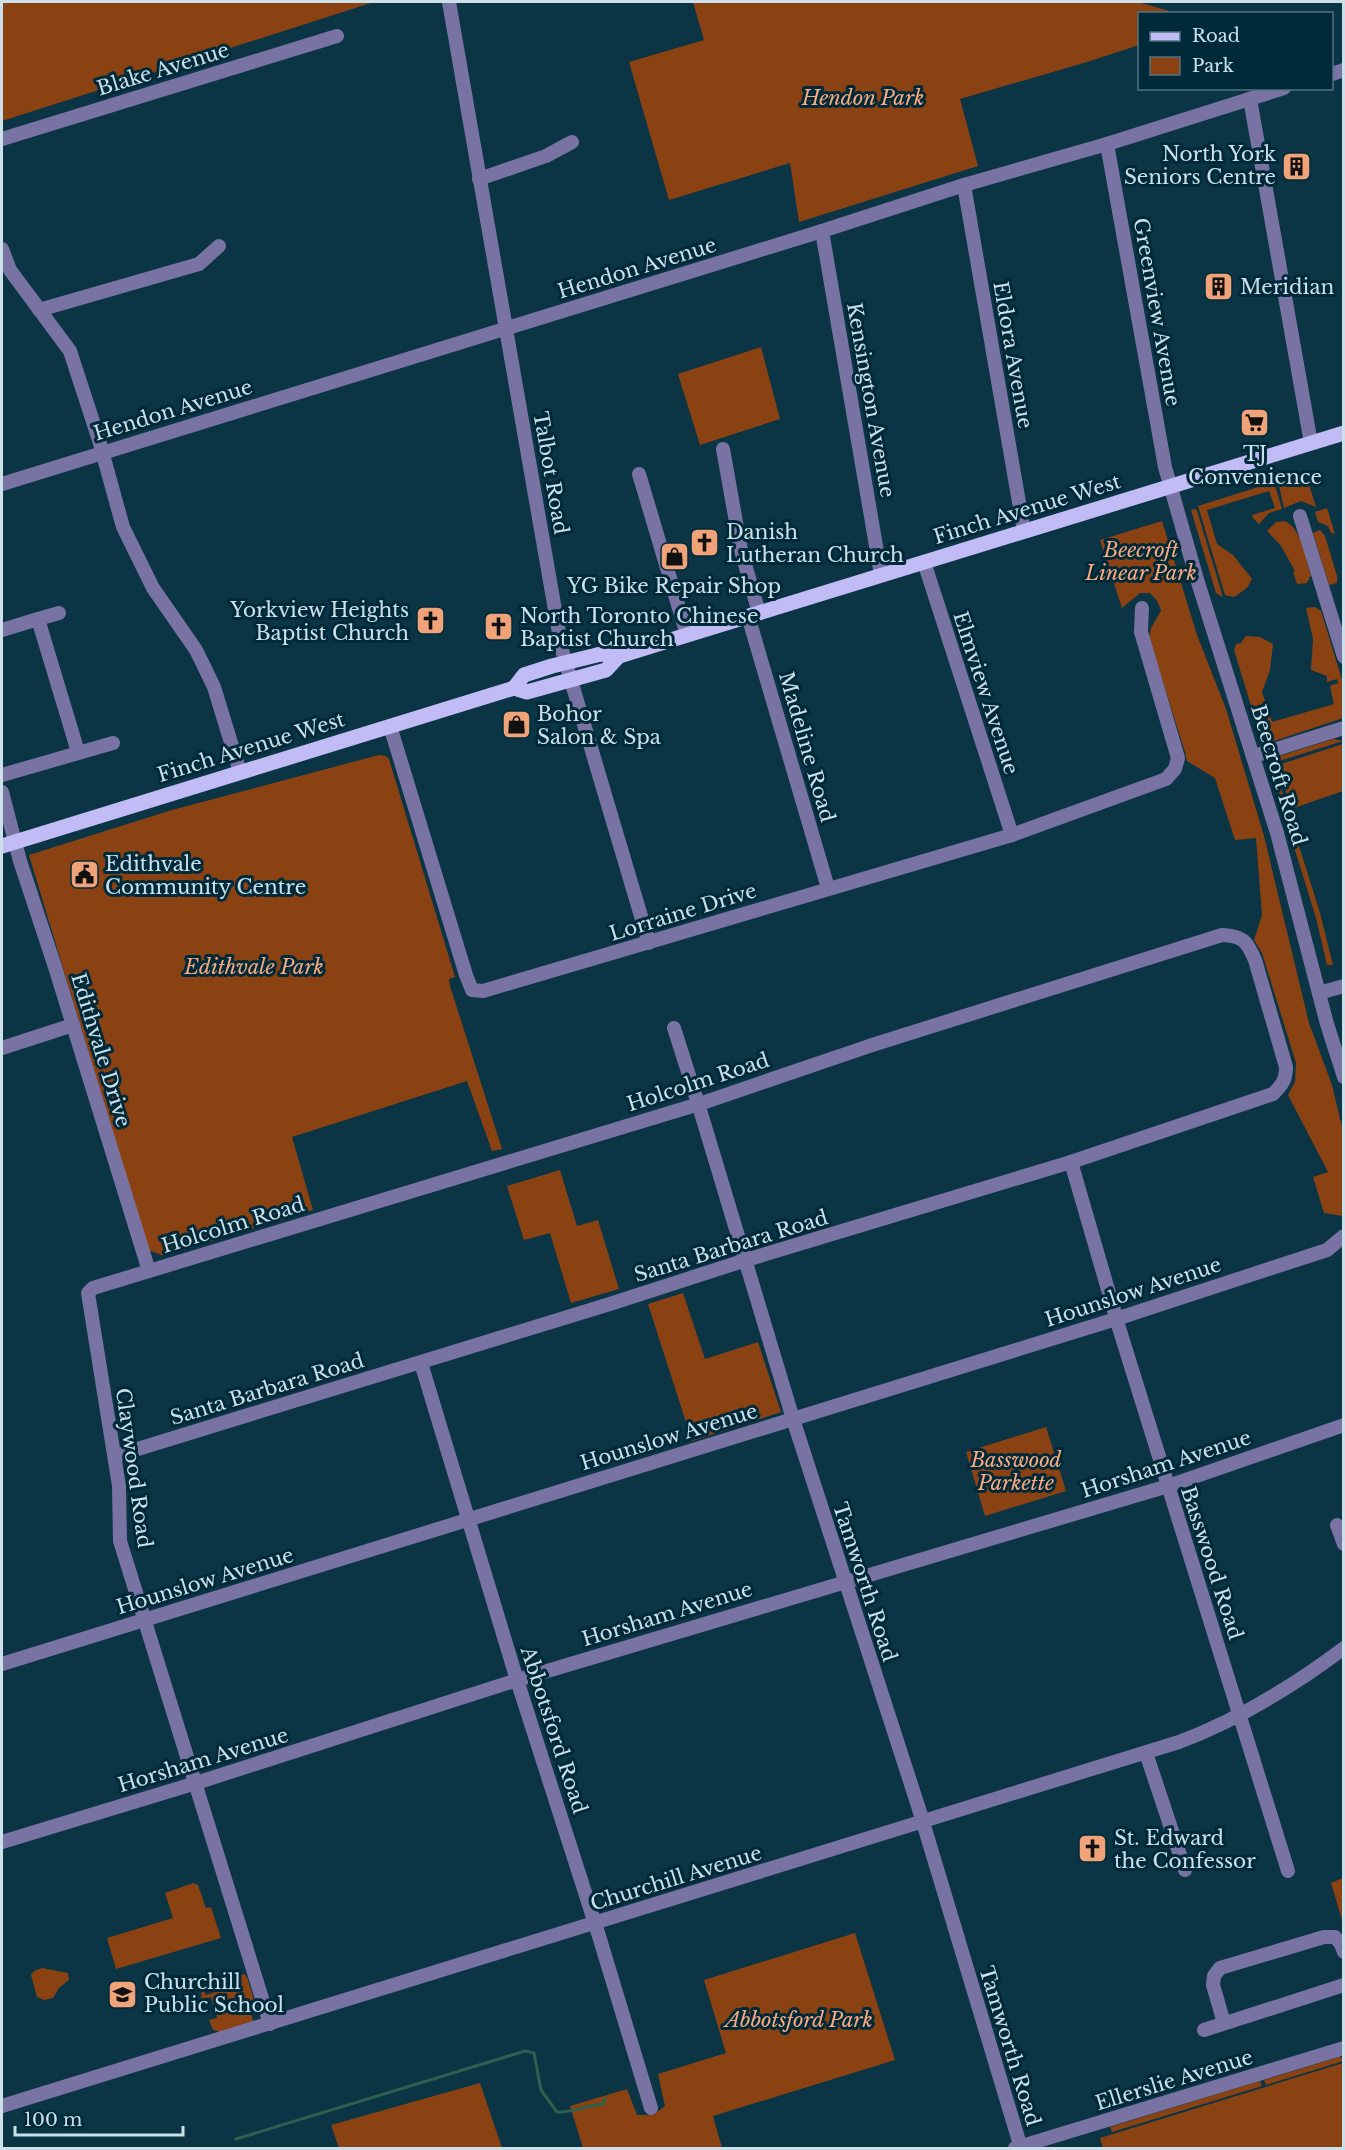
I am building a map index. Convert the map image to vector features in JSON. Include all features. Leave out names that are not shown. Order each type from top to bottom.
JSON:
[{"type":"main road","name":"Finch Avenue West","points":[[8,844],[514,688],[524,675],[601,654],[620,656],[1344,433]]},
{"type":"main road","name":"Finch Avenue West","points":[[514,688],[526,692],[606,670],[620,656]]},
{"type":"street","name":"Talbot Road","points":[[449,2],[454,41],[507,328],[565,664],[649,943]]},
{"type":"street","name":"Blake Avenue","points":[[2,139],[337,36]]},
{"type":"street","name":"Hendon Avenue","points":[[2,484],[1278,90]]},
{"type":"street","points":[[1250,99],[1311,443]]},
{"type":"street","points":[[479,179],[546,156],[572,142]]},
{"type":"street","name":"Greenview Avenue","points":[[1107,144],[1170,487]]},
{"type":"street","name":"Eldora Avenue","points":[[963,186],[1024,531]]},
{"type":"street","name":"Kensington Avenue","points":[[822,231],[881,575]]},
{"type":"street","points":[[39,310],[200,264],[219,246]]},
{"type":"street","points":[[2,249],[10,270],[70,351],[103,452],[123,527],[153,588],[196,650],[214,687],[240,772]]},
{"type":"street","name":"Madeline Road","points":[[723,449],[753,615],[828,888]]},
{"type":"street","points":[[639,474],[687,635]]},
{"type":"street","name":"Beecroft Road","points":[[1170,487],[1280,844],[1319,993],[1344,1077]]},
{"type":"street","points":[[1300,516],[1338,617],[1344,657]]},
{"type":"street","name":"Elmview Avenue","points":[[924,562],[1012,835]]},
{"type":"street","name":"Lorraine Drive","points":[[390,726],[456,946],[472,990],[483,991],[1012,835],[1166,779],[1175,769],[1178,758],[1141,632],[1142,608]]},
{"type":"street","points":[[2,630],[59,613]]},
{"type":"street","points":[[38,619],[78,752]]},
{"type":"street","points":[[1254,756],[1344,728]]},
{"type":"street","points":[[2,775],[113,743]]},
{"type":"street","name":"Edithvale Drive","points":[[2,792],[8,844],[20,861],[149,1271]]},
{"type":"street","name":"Holcolm Road","points":[[88,1293],[93,1288],[480,1168],[699,1104],[869,1046],[1222,935],[1236,936],[1249,945],[1256,960],[1270,1013]]},
{"type":"street","points":[[1319,993],[1344,986]]},
{"type":"street","name":"Santa Barbara Road","points":[[115,1455],[1071,1162],[1273,1094],[1286,1077],[1286,1067],[1270,1013]]},
{"type":"street","points":[[2,1048],[73,1025]]},
{"type":"street","name":"Tamworth Road","points":[[674,1028],[793,1419],[921,1822],[1019,2148]]},
{"type":"street","name":"Basswood Road","points":[[1071,1162],[1116,1318],[1288,1871]]},
{"type":"street","name":"Hounslow Avenue","points":[[2,1664],[1116,1318],[1327,1250],[1344,1236]]},
{"type":"street","name":"Claywood Road","points":[[88,1293],[115,1455],[119,1486],[120,1541],[270,2024]]},
{"type":"street","name":"Abbotsford Road","points":[[421,1363],[651,2108]]},
{"type":"street","name":"Horsham Avenue","points":[[2,1842],[196,1783],[517,1680],[1168,1486],[1344,1425]]},
{"type":"street","points":[[1337,1525],[1344,1544]]},
{"type":"street","name":"Churchill Avenue","points":[[2,2106],[1195,1737],[1240,1716],[1297,1683],[1344,1648]]},
{"type":"street","points":[[1146,1753],[1185,1870]]},
{"type":"street","points":[[1224,2023],[1214,1985],[1214,1976],[1220,1968],[1324,1937],[1335,1937],[1344,1952]]},
{"type":"street","points":[[1204,2030],[1344,1985]]},
{"type":"street","name":"Ellerslie Avenue","points":[[1019,2148],[1344,2048]]},
{"type":"green space","points":[[2,2],[374,2],[2,121]]},
{"type":"green space","name":"Hendon Park","points":[[693,2],[1138,2],[1173,12],[1138,12],[1138,45],[960,99],[978,166],[799,222],[790,163],[669,200],[629,62],[704,40]]},
{"type":"green space","points":[[761,347],[780,419],[700,445],[678,374]]},
{"type":"green space","points":[[1299,474],[1302,484],[1308,482],[1316,507],[1301,501],[1284,508],[1278,481],[1291,482]]},
{"type":"green space","points":[[1274,482],[1282,509],[1269,513],[1259,524],[1252,515],[1275,508],[1269,491],[1207,510],[1217,544],[1233,555],[1252,579],[1247,588],[1234,597],[1225,595],[1198,506]]},
{"type":"green space","points":[[1327,508],[1335,534],[1331,533],[1328,526],[1318,522],[1315,512]]},
{"type":"green space","points":[[1195,509],[1223,597],[1216,593],[1191,510]]},
{"type":"green space","name":"Beecroft Linear Park","points":[[1162,521],[1197,635],[1226,709],[1264,836],[1309,1023],[1332,1085],[1343,1131],[1343,1216],[1324,1213],[1313,1177],[1328,1172],[1288,1095],[1295,1082],[1296,1063],[1262,953],[1254,940],[1262,915],[1256,838],[1235,840],[1215,778],[1187,761],[1149,638],[1151,628],[1161,611],[1158,602],[1150,593],[1140,593],[1122,608],[1100,540]]},
{"type":"green space","points":[[1285,521],[1295,530],[1302,545],[1311,575],[1307,583],[1297,584],[1293,572],[1295,571],[1281,546],[1267,531],[1276,522]]},
{"type":"green space","points":[[1320,530],[1325,536],[1337,576],[1337,583],[1329,585],[1313,533]]},
{"type":"green space","points":[[1315,607],[1321,611],[1343,683],[1343,718],[1271,742],[1271,737],[1266,737],[1265,741],[1259,732],[1234,650],[1237,643],[1240,644],[1246,636],[1260,637],[1273,644],[1270,670],[1262,692],[1272,722],[1334,704],[1330,686],[1338,683],[1337,679],[1327,682],[1327,676],[1311,670],[1313,639],[1306,608]]},
{"type":"green space","points":[[1334,739],[1343,741],[1276,762],[1276,757]]},
{"type":"green space","points":[[1343,744],[1343,791],[1291,809],[1278,765]]},
{"type":"green space","name":"Edithvale Park","points":[[379,755],[389,759],[455,977],[449,979],[450,986],[502,1149],[492,1151],[467,1081],[292,1137],[313,1210],[164,1256],[148,1250],[29,855],[172,810]]},
{"type":"green space","points":[[1272,760],[1320,913],[1333,965],[1327,965],[1316,918],[1270,769]]},
{"type":"green space","points":[[560,1170],[577,1226],[598,1220],[619,1289],[571,1303],[550,1233],[524,1240],[507,1186]]},
{"type":"green space","points":[[683,1293],[705,1359],[758,1342],[781,1412],[692,1441],[648,1304]]},
{"type":"green space","name":"Basswood Parkette","points":[[1046,1427],[1066,1491],[985,1516],[966,1452]]},
{"type":"green space","points":[[1344,1878],[1343,1923],[1331,1883]]},
{"type":"green space","points":[[193,1883],[198,1885],[206,1908],[211,1907],[221,1938],[116,1969],[107,1938],[173,1918],[165,1893]]},
{"type":"green space","name":"Abbotsford Park","points":[[855,1933],[895,2060],[713,2116],[722,2148],[583,2148],[570,2106],[627,2089],[637,2115],[653,2115],[665,2106],[658,2074],[726,2053],[704,1980]]},
{"type":"green space","points":[[42,1968],[68,1973],[69,1980],[59,1988],[53,1998],[44,2000],[37,1997],[31,1975]]},
{"type":"green space","points":[[244,1974],[247,1977],[257,2010],[251,2013],[253,2021],[221,2032],[213,2030],[209,2020],[217,2018],[211,1997],[201,1999],[202,1987],[206,1995],[238,1985],[236,1976]]},
{"type":"green space","points":[[1339,2057],[1343,2058],[1343,2061],[1266,2085],[1264,2080]]},
{"type":"green space","points":[[1343,2063],[1343,2148],[1103,2148],[1100,2138]]},
{"type":"green space","points":[[1260,2081],[1262,2086],[1112,2132],[1110,2127]]},
{"type":"green space","points":[[480,2083],[502,2148],[339,2148],[331,2125]]},
{"type":"waterway","points":[[236,2139],[525,2051],[534,2053],[541,2090],[557,2112],[603,2104],[605,2099]]},
{"type":"place","name":"North York Seniors Centre","points":[[1297,166]]},
{"type":"place","name":"Meridian","points":[[1219,287]]},
{"type":"place","name":"TJ Convenience","points":[[1255,423]]},
{"type":"place","name":"Danish Lutheran Church","points":[[705,543]]},
{"type":"place","name":"YG Bike Repair Shop","points":[[674,556]]},
{"type":"place","name":"Yorkview Heights Baptist Church","points":[[430,621]]},
{"type":"place","name":"North Toronto Chinese Baptist Church","points":[[499,627]]},
{"type":"place","name":"Bohor Salon & Spa","points":[[516,725]]},
{"type":"place","name":"Edithvale Community Centre","points":[[84,875]]},
{"type":"place","name":"St. Edward the Confessor","points":[[1093,1849]]},
{"type":"place","name":"Churchill Public School","points":[[123,1994]]}]
